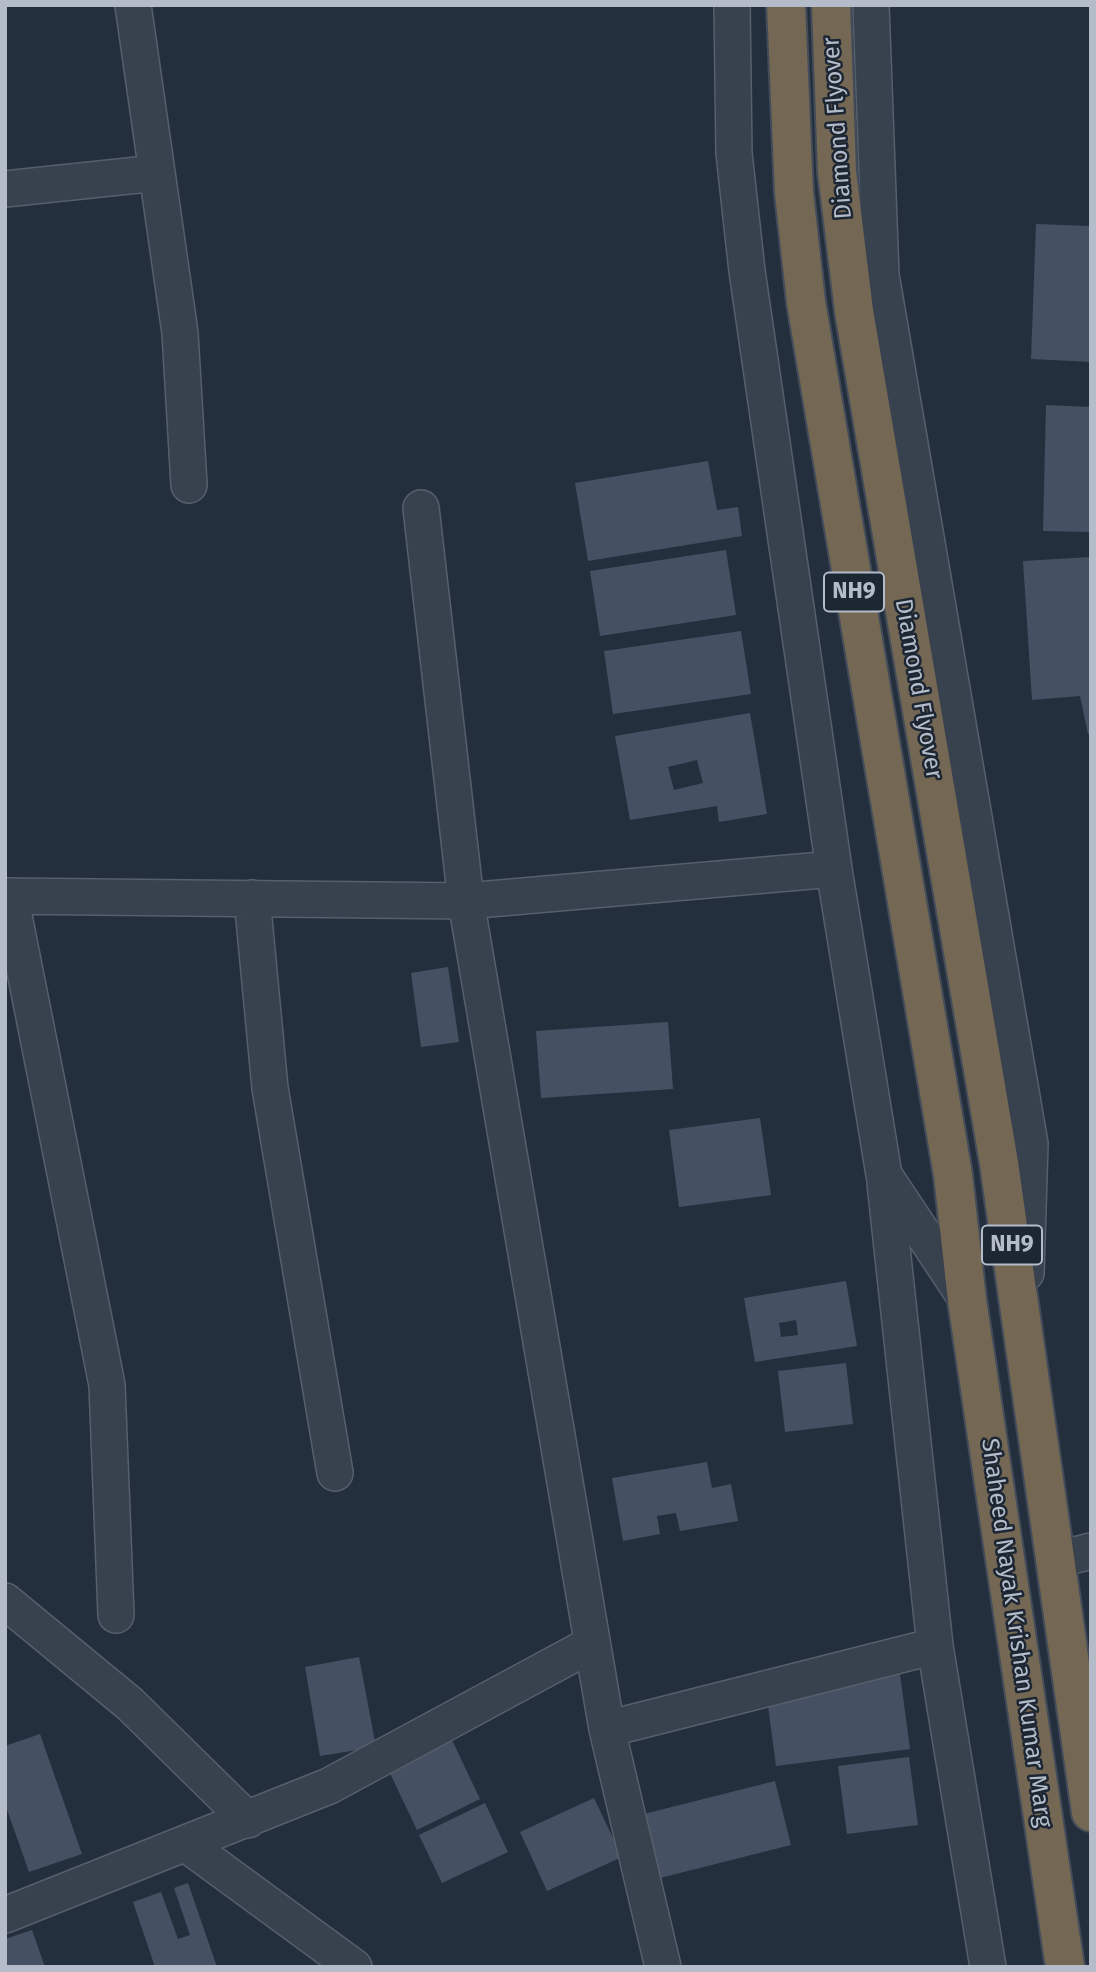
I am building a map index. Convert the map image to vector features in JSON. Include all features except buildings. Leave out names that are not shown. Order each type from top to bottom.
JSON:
[{"type":"highway","name":"Diamond Flyover","points":[[786,5],[794,193],[806,302],[953,1175],[967,1300]]},
{"type":"highway","name":"Diamond Flyover","points":[[831,5],[837,172],[854,311],[999,1163],[1024,1328]]},
{"type":"highway","name":"Shaheed Nayak Krishan Kumar Marg","points":[[967,1300],[1065,1967]]},
{"type":"highway","name":"NH9","points":[[1024,1328],[1073,1556],[1091,1812]]},
{"type":"street","points":[[133,5],[180,333],[188,485]]},
{"type":"street","points":[[732,5],[734,153],[747,271],[834,869],[884,1175],[935,1646],[988,1967]]},
{"type":"street","points":[[871,5],[881,275],[1030,1144],[1024,1328]]},
{"type":"street","points":[[5,189],[157,173]]},
{"type":"street","points":[[421,508],[466,901],[607,1729],[663,1967]]},
{"type":"street","points":[[116,1615],[107,1385],[8,896],[466,901],[834,869]]},
{"type":"street","points":[[252,898],[270,1087],[335,1473]]},
{"type":"street","points":[[884,1175],[967,1300]]},
{"type":"street","points":[[5,1601],[130,1704],[248,1819]]},
{"type":"street","points":[[5,1915],[329,1786],[592,1644]]},
{"type":"street","points":[[607,1729],[935,1646]]},
{"type":"street","points":[[186,1844],[354,1967]]}]
